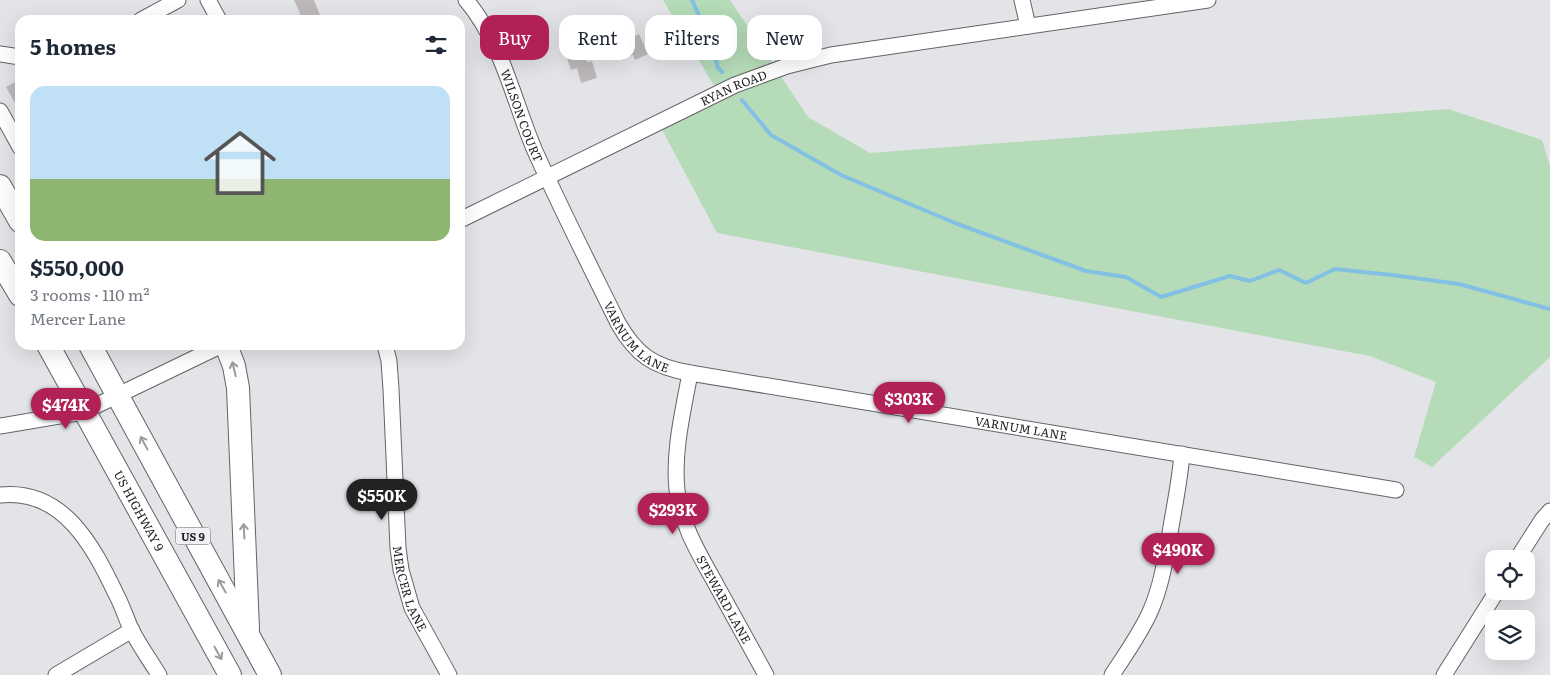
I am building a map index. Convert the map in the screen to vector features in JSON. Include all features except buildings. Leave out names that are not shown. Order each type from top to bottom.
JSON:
[{"type":"highway","points":[[0,186],[15,212]]},
{"type":"highway","points":[[0,261],[15,286]]},
{"type":"highway","name":"US HIGHWAY 9","points":[[51,350],[83,412],[230,675]]},
{"type":"highway","name":"US 9","points":[[93,350],[270,675]]},
{"type":"highway","points":[[228,350],[234,366],[238,388],[248,632]]},
{"type":"street","points":[[150,15],[178,0]]},
{"type":"street","points":[[208,0],[216,15]]},
{"type":"street","name":"WILSON COURT","points":[[466,0],[492,36],[534,150],[548,178]]},
{"type":"street","points":[[1022,0],[1028,26]]},
{"type":"street","name":"RYAN ROAD","points":[[465,218],[735,85],[787,66],[831,55],[1208,0]]},
{"type":"street","points":[[0,54],[15,56]]},
{"type":"street","points":[[0,111],[15,137]]},
{"type":"street","name":"VARNUM LANE","points":[[548,178],[626,338],[644,357],[673,370],[1396,490]]},
{"type":"street","points":[[0,426],[83,412],[212,350]]},
{"type":"street","name":"MERCER LANE","points":[[386,350],[391,389],[398,548],[401,570],[412,608],[449,675]]},
{"type":"street","name":"STEWARD LANE","points":[[690,373],[676,465],[677,491],[682,515],[695,546],[766,675]]},
{"type":"street","points":[[1112,675],[1138,634],[1157,594],[1164,568],[1182,454]]},
{"type":"street","points":[[0,495],[9,494],[28,498],[48,504],[64,514],[87,541],[117,595],[153,673]]},
{"type":"street","points":[[1524,550],[1542,520],[1550,511]]},
{"type":"street","points":[[1444,675],[1491,600]]},
{"type":"street","points":[[56,675],[132,630]]},
{"type":"green space","points":[[663,0],[730,0],[747,26],[747,60],[770,60],[808,117],[870,153],[1448,109],[1542,140],[1550,166],[1550,357],[1432,467],[1414,457],[1436,382],[1370,356],[717,233],[659,124],[719,94],[699,60],[737,60],[737,15],[672,15]]},
{"type":"waterway","points":[[692,0],[710,40],[718,68],[722,72]]},
{"type":"waterway","points":[[742,100],[771,135],[841,175],[955,223],[1086,271],[1126,277],[1161,297],[1230,276],[1250,281],[1279,270],[1306,283],[1335,269],[1459,284],[1550,309]]}]
